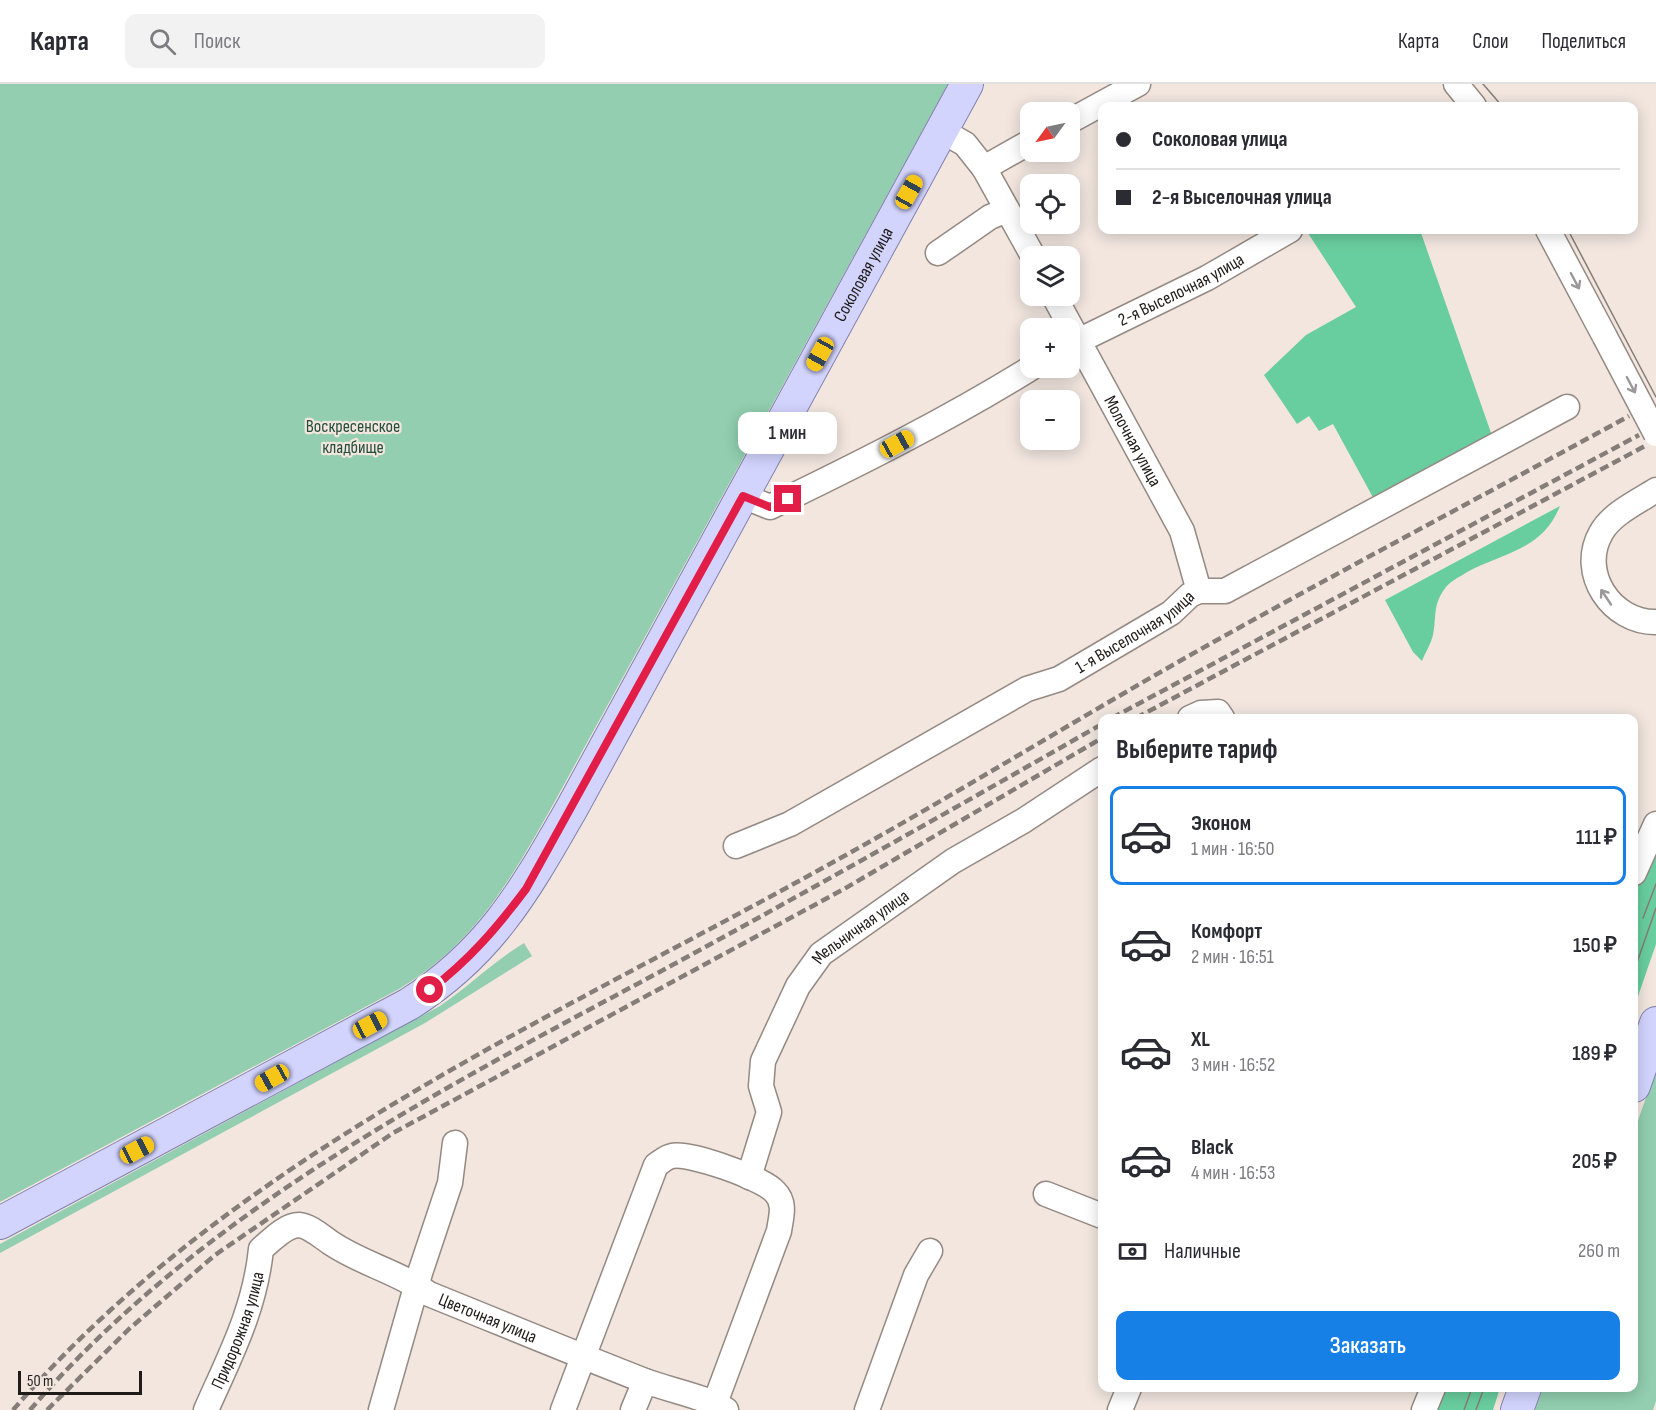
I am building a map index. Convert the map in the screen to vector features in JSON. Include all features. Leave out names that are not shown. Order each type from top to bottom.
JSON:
[{"type":"main road","name":"Соколовая улица","points":[[0,1223],[409,1004],[458,968],[493,934],[526,889],[967,84]]},
{"type":"main road","points":[[1638,1075],[1656,1023]]},
{"type":"main road","points":[[1517,1410],[1524,1392]]},
{"type":"street","points":[[1105,102],[1138,84]]},
{"type":"street","points":[[1456,84],[1471,102]]},
{"type":"street","points":[[1080,116],[1098,106]]},
{"type":"street","points":[[942,131],[965,144],[984,168],[1027,246]]},
{"type":"street","points":[[984,168],[1020,148]]},
{"type":"street","points":[[938,253],[990,218],[1007,210]]},
{"type":"street","name":"2-я Выселочная улица","points":[[1080,340],[1207,278],[1283,234]]},
{"type":"street","points":[[1550,234],[1656,434]]},
{"type":"street","name":"Молочная улица","points":[[1080,353],[1182,531],[1199,591]]},
{"type":"street","points":[[743,496],[770,507],[976,402],[1020,375]]},
{"type":"street","name":"1-я Выселочная улица","points":[[736,846],[790,824],[1027,689],[1059,679],[1171,613],[1199,591],[1225,591],[1567,407]]},
{"type":"street","points":[[1656,490],[1620,514],[1605,528],[1601,533],[1594,557],[1599,585],[1607,601],[1619,612],[1633,618],[1656,622]]},
{"type":"street","points":[[1197,714],[1201,712],[1214,714]]},
{"type":"street","name":"Мельничная улица","points":[[749,1177],[770,1112],[761,1086],[763,1060],[798,986],[821,954],[953,861],[1023,821],[1098,772]]},
{"type":"street","points":[[1638,864],[1656,824]]},
{"type":"street","points":[[381,1410],[450,1183],[455,1143]]},
{"type":"street","points":[[563,1410],[656,1165],[670,1156],[684,1155],[749,1177],[775,1191],[783,1206],[779,1231],[721,1406]]},
{"type":"street","points":[[1046,1194],[1098,1214]]},
{"type":"street","name":"Цветочная улица","points":[[261,1249],[282,1232],[297,1225],[307,1227],[342,1250],[418,1286],[429,1294],[645,1381],[721,1406]]},
{"type":"street","name":"Придорожная улица","points":[[206,1410],[246,1324],[259,1271],[261,1249]]},
{"type":"street","points":[[867,1410],[916,1275],[930,1251]]},
{"type":"street","points":[[633,1410],[645,1381]]},
{"type":"street","points":[[1120,1410],[1127,1392]]},
{"type":"street","points":[[1424,1410],[1431,1392]]},
{"type":"green space","name":"Воскресенское кладбище","points":[[0,84],[948,84],[524,856],[490,906],[471,929],[426,971],[399,989],[0,1202]]},
{"type":"green space","points":[[1309,234],[1421,234],[1497,450],[1382,514],[1333,424],[1319,431],[1309,416],[1297,424],[1264,375],[1306,335],[1356,307]]},
{"type":"green space","points":[[1560,506],[1544,532],[1533,540],[1469,571],[1446,587],[1439,599],[1433,635],[1422,661],[1413,652],[1385,600]]},
{"type":"green space","points":[[1656,847],[1656,944],[1638,996],[1638,884]]},
{"type":"green space","points":[[524,943],[532,956],[425,1023],[0,1253],[0,1244],[440,1006]]},
{"type":"green space","points":[[1656,1069],[1656,1401],[1653,1410],[1535,1410],[1542,1392],[1638,1392],[1638,1121]]},
{"type":"green space","points":[[1440,1392],[1499,1392],[1493,1410],[1433,1410]]},
{"type":"tram line","points":[[1483,84],[1499,102]]},
{"type":"tram line","points":[[1570,234],[1656,397]]},
{"type":"tram line","points":[[1643,918],[1656,884]]},
{"type":"tram line","points":[[1638,960],[1656,908]]},
{"type":"tram line","points":[[1464,1410],[1471,1392]]},
{"type":"tram line","points":[[1476,1410],[1483,1392]]},
{"type":"railway","points":[[13,1410],[98,1321],[192,1242],[291,1169],[395,1103],[502,1041],[875,839],[1201,649],[1629,416]]},
{"type":"railway","points":[[1119,714],[1639,435]]},
{"type":"railway","points":[[1143,714],[1645,446]]},
{"type":"railway","points":[[30,1410],[97,1339],[169,1275],[246,1216],[326,1161],[409,1110],[494,1062],[775,909],[1098,726]]},
{"type":"railway","points":[[47,1410],[129,1329],[215,1255],[393,1133],[844,889],[1098,740]]},
{"type":"route","points":[[430,990],[458,968],[493,934],[526,889],[743,496],[770,507],[788,499]]}]
